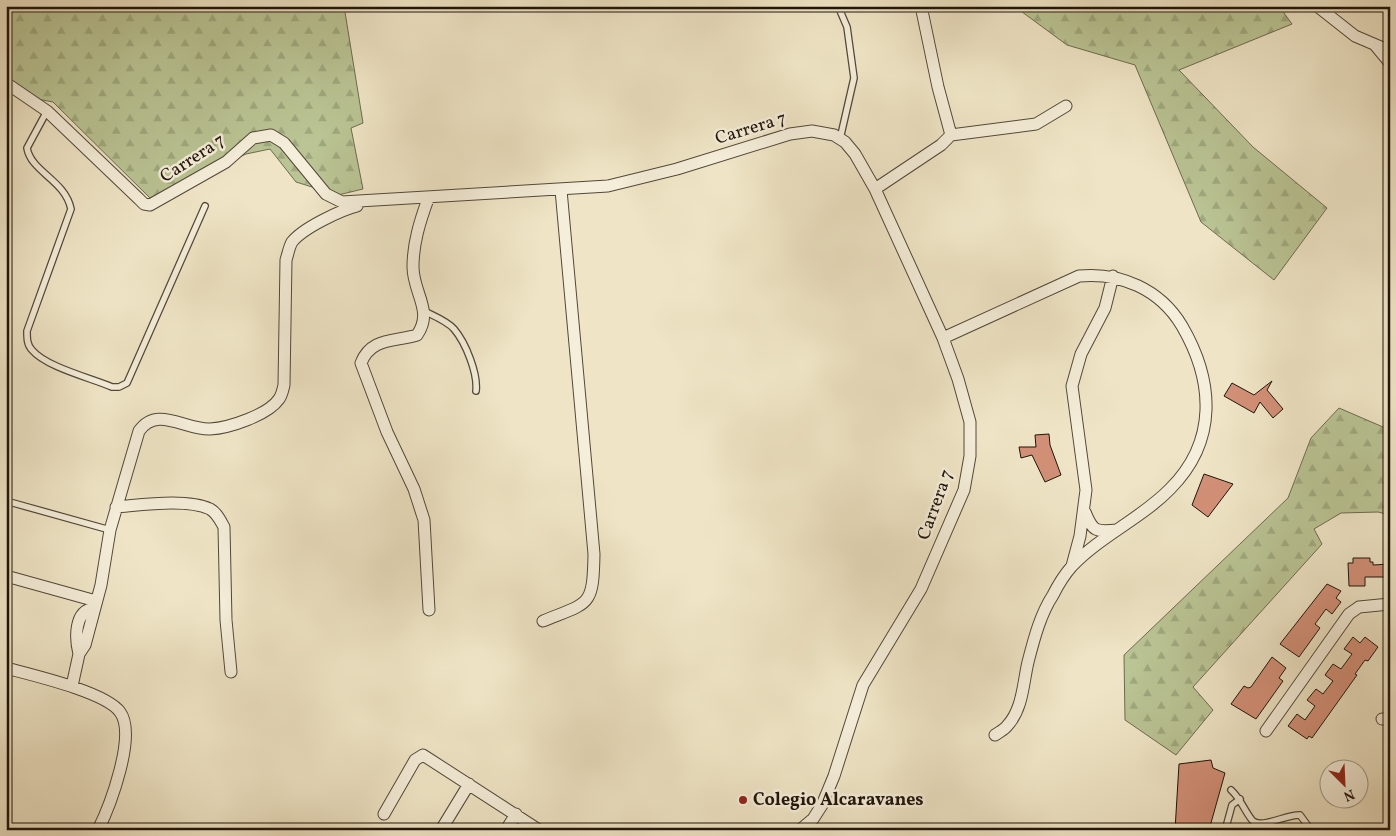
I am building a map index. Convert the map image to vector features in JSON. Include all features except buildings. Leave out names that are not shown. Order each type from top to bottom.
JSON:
[{"type":"street","points":[[921,6],[938,87],[951,135]]},
{"type":"street","points":[[1317,6],[1355,36],[1390,51]]},
{"type":"street","points":[[1372,42],[1390,63]]},
{"type":"street","name":"Carrera 7","points":[[6,83],[47,111],[144,204],[150,205],[226,162],[252,138],[271,135],[284,143],[326,194],[342,202],[371,202],[608,186],[641,180],[790,134],[812,131],[825,132],[840,139],[855,154],[875,189],[943,338],[958,379],[970,422],[970,456],[964,490],[921,589],[863,685],[834,776],[822,805],[813,819],[800,830]]},
{"type":"street","points":[[875,189],[942,145],[951,135],[1036,124],[1066,106]]},
{"type":"street","points":[[543,622],[580,606],[591,595],[593,586],[594,554],[562,190]]},
{"type":"street","points":[[428,198],[416,233],[413,269],[426,316],[423,326],[417,335],[376,344],[370,348],[361,363],[387,432],[414,489],[424,520],[428,610]]},
{"type":"street","points":[[72,686],[79,654],[76,644],[80,616],[95,604],[106,562],[110,530],[139,431],[148,421],[158,418],[209,429],[235,424],[268,410],[280,398],[284,385],[286,260],[290,244],[302,234],[344,209],[371,202]]},
{"type":"street","points":[[943,338],[1079,276],[1097,274],[1113,276],[1134,283],[1152,294],[1176,316],[1200,363],[1206,387],[1207,412],[1203,434],[1196,454],[1185,472],[1170,490],[1072,566],[1052,596],[1042,616],[1034,640],[1024,690],[1017,709],[1008,726],[995,735]]},
{"type":"street","points":[[1072,566],[1084,511],[1086,490],[1072,386],[1081,354],[1105,308],[1113,276]]},
{"type":"street","points":[[116,507],[156,504],[197,505],[211,510],[219,517],[224,528],[226,620],[231,672]]},
{"type":"street","points":[[1084,511],[1091,527],[1099,532],[1117,530]]},
{"type":"street","points":[[6,576],[95,604]]},
{"type":"street","points":[[1266,731],[1349,614],[1359,607],[1390,604]]},
{"type":"street","points":[[6,668],[72,686],[114,706],[121,713],[126,725],[119,774],[98,830]]},
{"type":"street","points":[[384,814],[420,755],[423,755],[539,830]]},
{"type":"street","points":[[441,830],[469,784]]},
{"type":"street","points":[[506,830],[516,814]]},
{"type":"lane","points":[[838,6],[847,27],[854,78],[840,139]]},
{"type":"lane","points":[[47,111],[27,148],[28,154],[35,164],[67,195],[71,209],[27,331],[27,341],[31,350],[46,361],[112,387],[119,387],[126,383],[206,206]]},
{"type":"lane","points":[[424,311],[455,330],[470,358],[477,379],[476,391]]},
{"type":"lane","points":[[6,501],[110,530]]},
{"type":"lane","points":[[1231,790],[1240,799],[1254,823],[1266,824],[1285,816],[1300,815],[1311,830]]},
{"type":"lane","points":[[1226,827],[1232,805],[1240,799]]},
{"type":"green space","points":[[6,6],[344,6],[363,123],[351,128],[363,189],[338,195],[296,182],[270,149],[246,154],[150,198],[53,102],[6,93]]},
{"type":"green space","points":[[1014,6],[1279,6],[1292,24],[1179,70],[1253,147],[1327,208],[1274,280],[1201,222],[1135,65],[1067,45]]},
{"type":"green space","points":[[1339,408],[1390,430],[1390,515],[1378,512],[1341,513],[1314,529],[1322,544],[1193,687],[1213,710],[1176,755],[1125,720],[1124,655],[1288,498],[1311,438]]},
{"type":"place","name":"Colegio Alcaravanes","points":[[743,800]]}]
